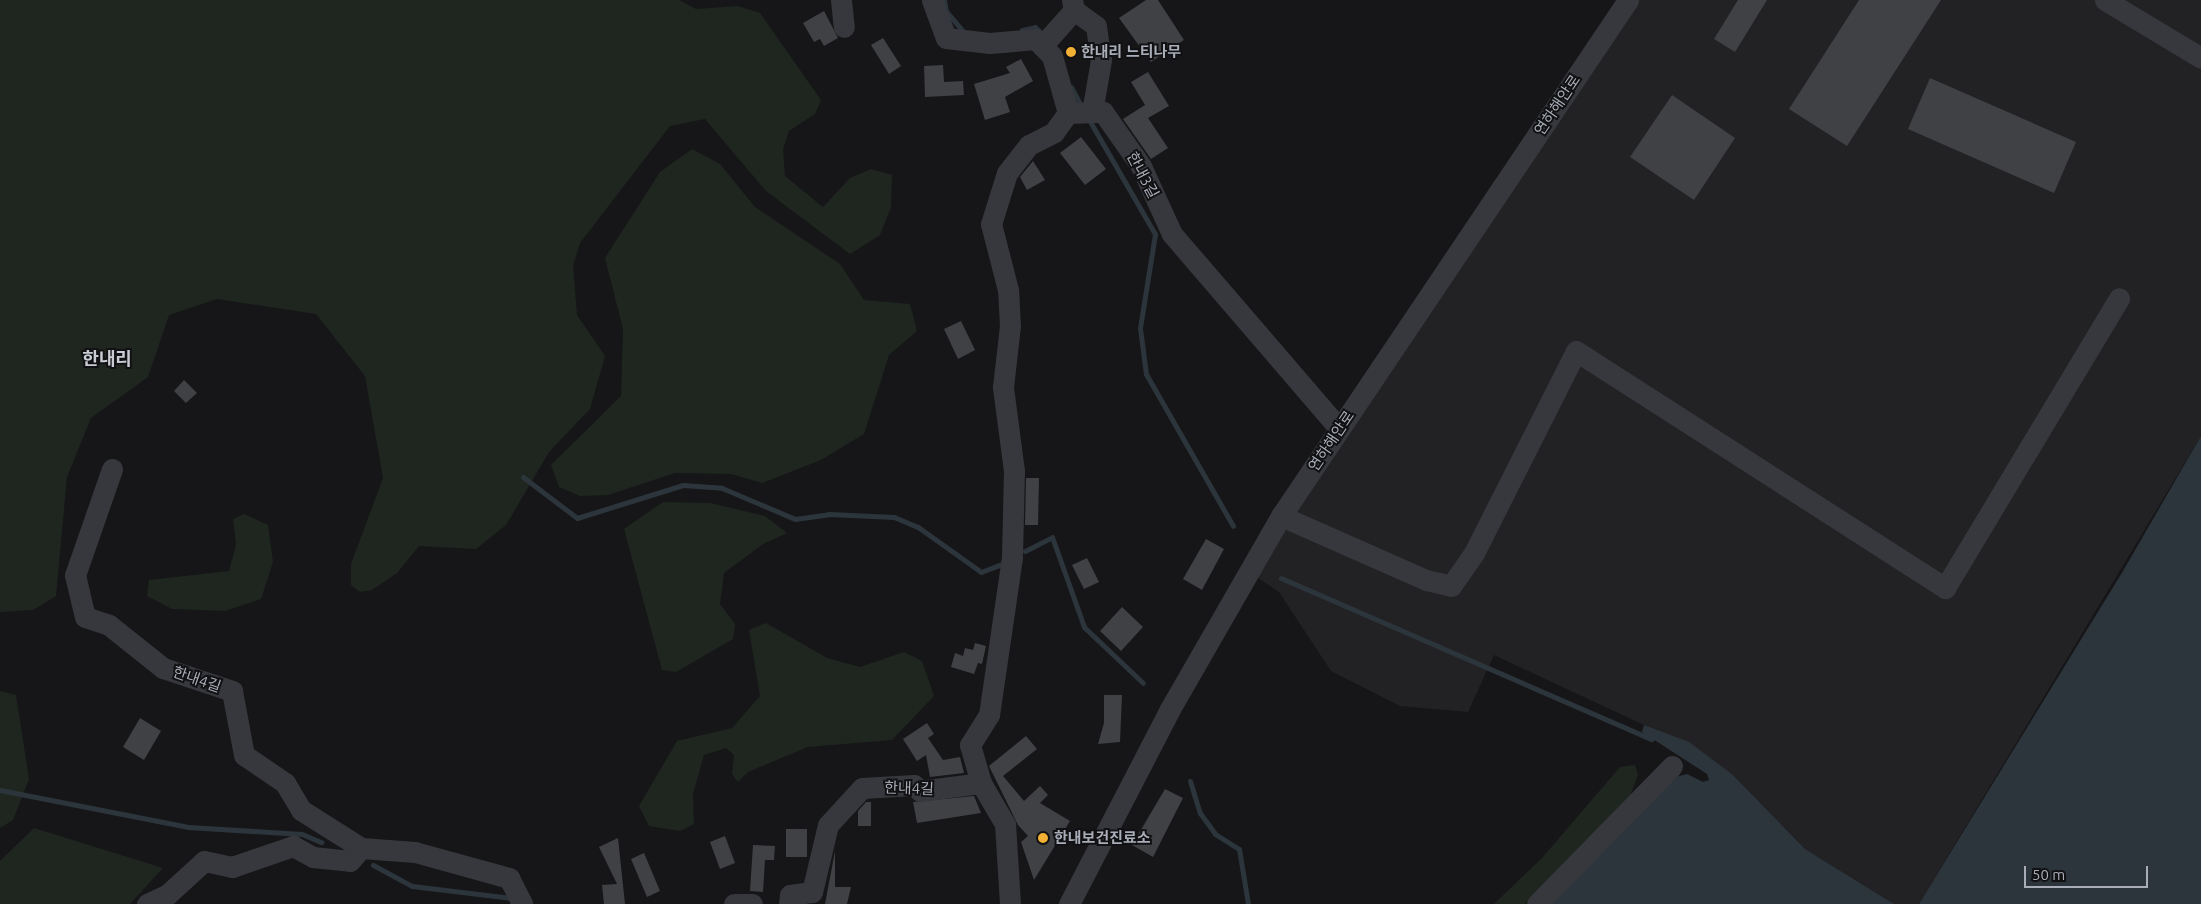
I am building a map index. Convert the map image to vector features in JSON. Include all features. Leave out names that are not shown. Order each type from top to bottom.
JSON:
[{"type":"street","points":[[841,0],[844,27]]},
{"type":"street","points":[[932,0],[946,38],[990,43],[1036,39],[1052,56],[1068,113]]},
{"type":"street","name":"연하해안로","points":[[1069,904],[1170,709],[1281,516],[1628,0]]},
{"type":"street","points":[[2105,0],[2201,58]]},
{"type":"street","points":[[1042,46],[1073,5],[1096,26],[1102,60],[1092,112],[1068,113]]},
{"type":"street","name":"한내3길","points":[[1092,112],[1103,112],[1141,166],[1172,234],[1339,428]]},
{"type":"street","points":[[1010,904],[1005,824],[981,784],[970,745],[989,715],[1004,629],[1013,509],[1014,471],[1003,387],[1010,326],[1008,290],[991,224],[1007,173],[1029,145],[1054,132],[1068,113]]},
{"type":"street","points":[[1281,516],[1426,580],[1451,586],[1474,553],[1576,351],[1945,588],[2119,298]]},
{"type":"street","name":"한내4길","points":[[112,469],[75,576],[85,617],[109,625],[164,668],[232,691],[244,755],[285,783],[301,810],[362,848],[414,852],[509,878],[522,904]]},
{"type":"street","points":[[1537,904],[1672,766]]},
{"type":"street","name":"한내4길","points":[[789,904],[790,895],[816,898],[828,824],[862,788],[914,785],[920,791],[981,784]]},
{"type":"street","points":[[147,904],[168,894],[204,861],[232,867],[293,846],[313,857],[350,862],[362,848]]},
{"type":"street","points":[[734,904],[752,904]]},
{"type":"shaded area","points":[[0,0],[679,0],[696,9],[738,6],[760,13],[821,100],[815,114],[789,131],[783,149],[785,176],[823,207],[850,178],[871,169],[892,175],[891,207],[880,235],[850,254],[766,191],[705,119],[670,126],[580,243],[573,266],[577,315],[605,356],[590,409],[549,452],[506,525],[476,549],[419,546],[397,573],[372,590],[360,592],[351,585],[351,564],[383,478],[365,376],[316,314],[217,299],[169,315],[148,377],[91,418],[67,477],[56,596],[33,610],[0,612]]},
{"type":"shaded area","points":[[1628,0],[2201,0],[2201,436],[1919,904],[1894,904],[1805,849],[1733,775],[1644,725],[1494,655],[1468,712],[1400,706],[1331,671],[1279,592],[1249,572]]},
{"type":"shaded area","points":[[692,149],[720,164],[755,207],[840,264],[864,300],[910,304],[917,331],[889,355],[864,434],[821,460],[762,483],[731,474],[675,473],[608,495],[580,496],[559,487],[551,465],[621,396],[623,329],[605,258],[660,172]]},
{"type":"shaded area","points":[[2201,436],[2201,904],[1919,904],[2123,571]]},
{"type":"shaded area","points":[[663,502],[710,503],[765,516],[787,533],[763,544],[724,573],[720,604],[735,624],[733,639],[676,672],[662,670],[624,529]]},
{"type":"shaded area","points":[[244,514],[268,525],[273,562],[261,599],[225,611],[172,609],[147,596],[149,580],[229,571],[236,545],[233,519]]},
{"type":"shaded area","points":[[766,623],[827,658],[860,667],[904,652],[922,661],[934,696],[892,740],[808,747],[748,772],[738,782],[732,774],[734,755],[726,748],[704,755],[693,794],[694,824],[680,831],[649,826],[639,806],[677,741],[732,728],[760,696],[749,630]]},
{"type":"shaded area","points":[[0,691],[16,695],[29,779],[13,820],[0,828]]},
{"type":"shaded area","points":[[1644,725],[1689,742],[1733,775],[1805,849],[1894,904],[1546,904],[1672,778],[1687,774],[1703,782],[1709,780],[1707,774],[1642,732]]},
{"type":"shaded area","points":[[1635,765],[1638,775],[1629,799],[1525,904],[1494,904],[1542,858],[1620,767]]},
{"type":"shaded area","points":[[34,828],[163,868],[130,904],[0,904],[0,861]]},
{"type":"building","points":[[1146,0],[1158,0],[1184,40],[1151,62],[1119,18]]},
{"type":"building","points":[[1738,0],[1767,0],[1735,52],[1714,39]]},
{"type":"building","points":[[1859,0],[1941,0],[1847,146],[1789,109]]},
{"type":"building","points":[[824,11],[838,38],[824,46],[820,39],[814,42],[803,23]]},
{"type":"building","points":[[883,38],[901,66],[889,74],[871,45]]},
{"type":"building","points":[[1021,59],[1033,81],[1005,97],[1010,112],[985,120],[974,84],[1010,73],[1006,67]]},
{"type":"building","points":[[943,65],[944,82],[963,81],[964,95],[925,97],[924,66]]},
{"type":"building","points":[[1148,72],[1169,106],[1148,118],[1168,148],[1151,159],[1123,119],[1145,105],[1131,82]]},
{"type":"building","points":[[1930,78],[2076,142],[2054,193],[1908,129]]},
{"type":"building","points":[[1672,95],[1735,138],[1694,200],[1630,157]]},
{"type":"building","points":[[1081,137],[1106,169],[1085,185],[1060,153]]},
{"type":"building","points":[[1033,161],[1045,180],[1027,190],[1020,177]]},
{"type":"building","points":[[961,321],[975,350],[958,359],[944,329]]},
{"type":"building","points":[[184,380],[197,393],[186,403],[174,391]]},
{"type":"building","points":[[1026,478],[1039,478],[1038,525],[1025,525]]},
{"type":"building","points":[[1206,539],[1224,549],[1202,590],[1183,579]]},
{"type":"building","points":[[1087,558],[1099,582],[1084,589],[1072,565]]},
{"type":"building","points":[[1122,607],[1143,627],[1121,651],[1100,631]]},
{"type":"building","points":[[975,643],[986,646],[982,664],[978,663],[974,674],[951,667],[955,653],[963,656],[965,648],[973,650]]},
{"type":"building","points":[[1104,695],[1122,695],[1120,742],[1098,744],[1104,723]]},
{"type":"building","points":[[140,718],[161,731],[144,760],[123,747]]},
{"type":"building","points":[[927,723],[934,734],[928,738],[943,760],[960,757],[964,773],[930,777],[926,755],[917,761],[903,739]]},
{"type":"building","points":[[1026,736],[1037,749],[1003,776],[1024,801],[1040,786],[1048,795],[1040,803],[1070,821],[1034,880],[1021,842],[1028,836],[1018,825],[989,766]]},
{"type":"building","points":[[1165,789],[1183,798],[1153,857],[1132,845]]},
{"type":"building","points":[[974,796],[981,813],[917,823],[913,802]]},
{"type":"building","points":[[866,802],[871,802],[871,826],[858,826],[858,811]]},
{"type":"building","points":[[786,829],[807,829],[807,857],[786,857]]},
{"type":"building","points":[[725,836],[735,863],[720,869],[710,842]]},
{"type":"building","points":[[618,838],[625,904],[604,904],[602,885],[617,884],[599,847]]},
{"type":"building","points":[[753,845],[775,846],[774,860],[765,860],[763,892],[750,891]]},
{"type":"building","points":[[835,851],[835,887],[851,887],[847,904],[825,904]]},
{"type":"building","points":[[644,853],[660,891],[647,897],[631,859]]},
{"type":"waterway","points":[[944,0],[946,11],[962,30]]},
{"type":"waterway","points":[[1022,30],[1035,27],[1041,33]]},
{"type":"waterway","points":[[1071,87],[1081,106]]},
{"type":"waterway","points":[[1088,118],[1155,234],[1140,328],[1146,374],[1233,526]]},
{"type":"waterway","points":[[523,477],[577,518],[683,485],[722,488],[795,519],[829,514],[894,517],[918,527],[981,572],[1002,564]]},
{"type":"waterway","points":[[1025,551],[1052,537],[1084,627],[1143,683]]},
{"type":"waterway","points":[[1281,578],[1651,739]]},
{"type":"waterway","points":[[1190,781],[1200,813],[1215,834],[1239,849],[1248,904]]},
{"type":"waterway","points":[[0,790],[188,827],[302,834],[321,842]]},
{"type":"waterway","points":[[373,865],[412,886],[511,898]]},
{"type":"place","name":"한내리 느티나무","points":[[1071,52]]},
{"type":"place","name":"한내보건진료소","points":[[1043,838]]},
{"type":"district","name":"한내리","points":[[107,358]]}]
